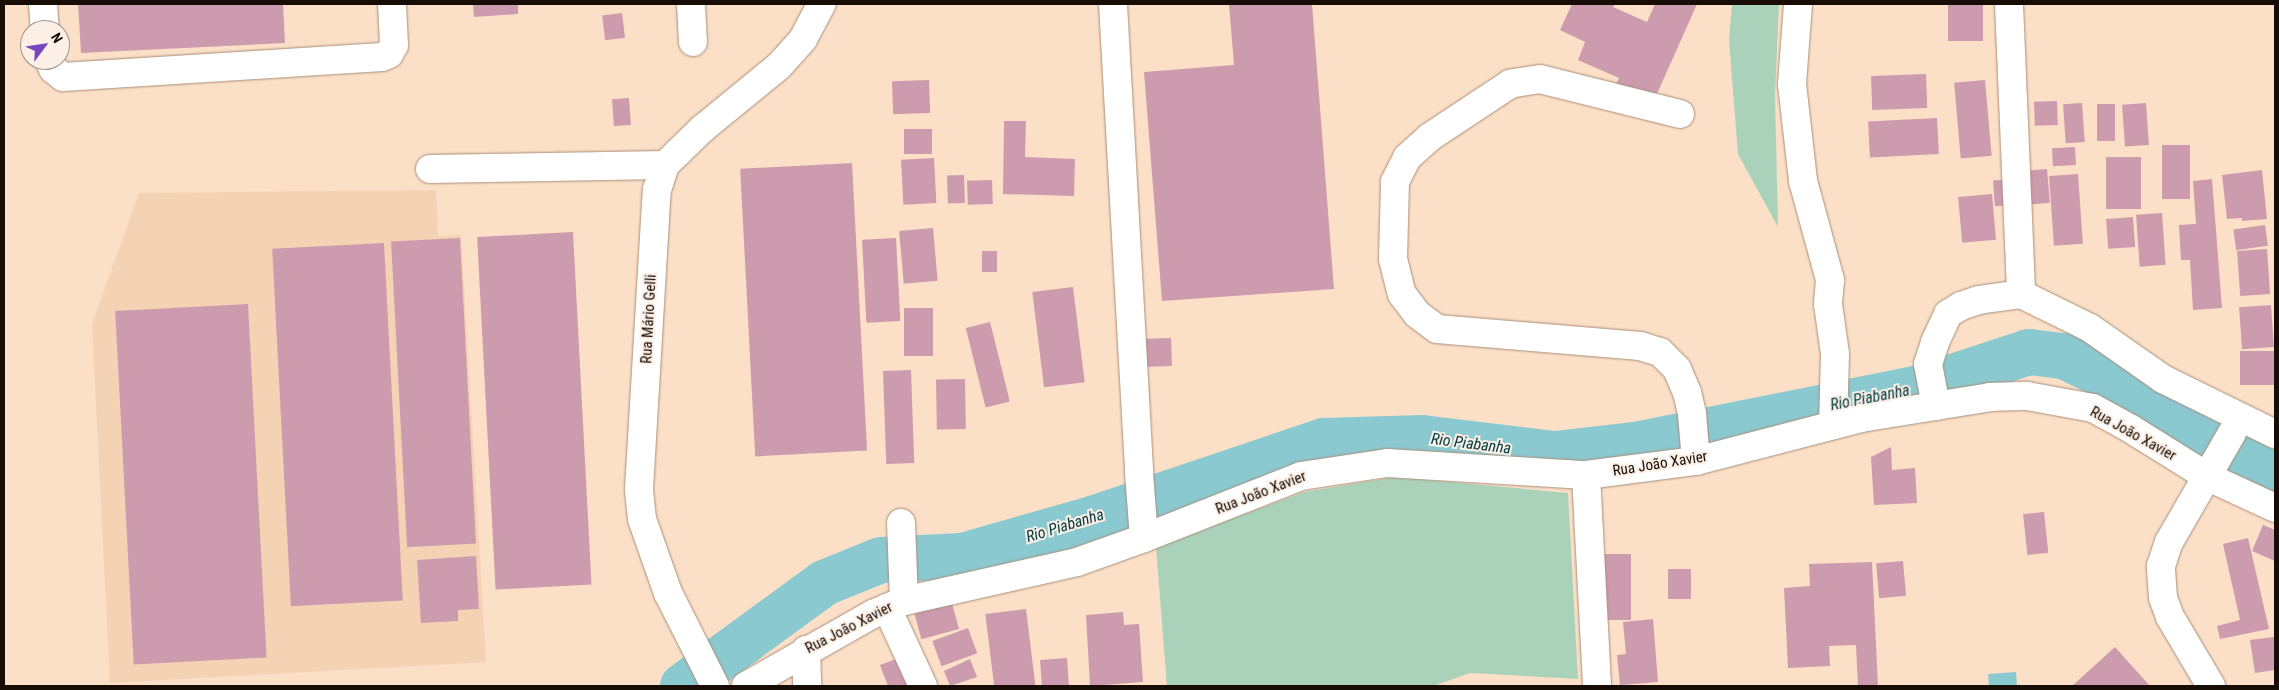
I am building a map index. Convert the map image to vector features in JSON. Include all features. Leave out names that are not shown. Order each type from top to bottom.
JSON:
[{"type":"street","points":[[43,4],[44,20]]},
{"type":"street","points":[[54,70],[63,77],[382,58],[389,54],[394,46],[392,4]]},
{"type":"street","points":[[691,4],[693,42]]},
{"type":"street","points":[[430,169],[665,166],[696,134],[779,66],[802,39],[822,4]]},
{"type":"street","points":[[1114,4],[1144,538]]},
{"type":"street","points":[[1798,4],[1792,84],[1803,181],[1830,280],[1828,304],[1835,354],[1833,423]]},
{"type":"street","points":[[2009,4],[2022,294]]},
{"type":"street","points":[[1680,114],[1540,79],[1510,84],[1430,137],[1407,158],[1395,182],[1393,259],[1402,294],[1417,314],[1438,330],[1640,346],[1660,352],[1677,369],[1687,392],[1695,447]]},
{"type":"street","name":"Rua Mário Gelli","points":[[665,166],[655,206],[639,489],[642,519],[668,593],[713,684]]},
{"type":"street","points":[[1935,399],[1928,364],[1934,342],[1948,314],[1961,306],[1978,300],[2022,294],[2090,328],[2163,379],[2275,434]]},
{"type":"street","name":"Rua João Xavier","points":[[746,686],[806,650],[896,604],[1077,562],[1144,538],[1301,476],[1386,463],[1586,475],[1695,447],[1833,423],[1935,399],[2027,396],[2093,408],[2212,471],[2275,508]]},
{"type":"street","points":[[2211,686],[2170,617],[2163,598],[2160,579],[2164,554],[2169,542],[2212,471],[2232,433]]},
{"type":"street","points":[[1586,475],[1597,686]]},
{"type":"street","points":[[901,523],[896,604],[923,686]]},
{"type":"street","points":[[806,650],[807,686]]},
{"type":"shaded area","points":[[436,190],[438,236],[461,235],[486,662],[110,683],[92,324],[139,193]]},
{"type":"green space","points":[[1732,4],[1779,4],[1775,94],[1778,227],[1738,154],[1729,40]]},
{"type":"green space","points":[[1395,477],[1568,493],[1578,679],[1470,673],[1433,686],[1167,686],[1156,547],[1304,492]]},
{"type":"water","points":[[2016,672],[2017,685],[1989,686],[1988,674]]},
{"type":"building","points":[[78,4],[283,4],[285,43],[81,53]]},
{"type":"building","points":[[473,4],[518,4],[518,14],[474,17]]},
{"type":"building","points":[[1229,4],[1312,4],[1334,289],[1162,301],[1144,72],[1234,65]]},
{"type":"building","points":[[1572,4],[1615,4],[1613,7],[1647,22],[1655,4],[1697,4],[1652,105],[1614,88],[1619,78],[1578,60],[1585,42],[1560,30]]},
{"type":"building","points":[[1948,4],[1983,4],[1983,41],[1948,41]]},
{"type":"building","points":[[622,13],[625,38],[605,40],[602,15]]},
{"type":"building","points":[[1926,74],[1927,108],[1872,110],[1871,76]]},
{"type":"building","points":[[929,80],[930,113],[893,114],[892,81]]},
{"type":"building","points":[[1985,80],[1992,156],[1961,158],[1954,83]]},
{"type":"building","points":[[629,98],[631,125],[614,126],[612,99]]},
{"type":"building","points":[[2057,101],[2058,125],[2035,126],[2034,102]]},
{"type":"building","points":[[2082,103],[2085,142],[2066,143],[2063,104]]},
{"type":"building","points":[[2146,103],[2149,145],[2125,147],[2122,105]]},
{"type":"building","points":[[2097,104],[2115,104],[2115,141],[2097,141]]},
{"type":"building","points":[[1937,118],[1939,154],[1870,158],[1868,122]]},
{"type":"building","points":[[1004,121],[1026,121],[1025,157],[1075,159],[1074,196],[1003,194]]},
{"type":"building","points":[[904,129],[932,129],[932,154],[904,154]]},
{"type":"building","points":[[2162,145],[2190,145],[2190,199],[2162,199]]},
{"type":"building","points":[[2075,147],[2076,165],[2053,166],[2052,148]]},
{"type":"building","points":[[2106,157],[2141,157],[2141,209],[2106,209]]},
{"type":"building","points":[[934,158],[936,203],[903,205],[901,160]]},
{"type":"building","points":[[852,163],[867,451],[755,456],[740,169]]},
{"type":"building","points":[[2047,169],[2050,203],[2032,204],[2029,171]]},
{"type":"building","points":[[2262,170],[2267,219],[2242,221],[2242,218],[2227,219],[2222,175]]},
{"type":"building","points":[[2078,174],[2083,244],[2054,246],[2049,176]]},
{"type":"building","points":[[964,175],[965,203],[948,204],[947,176]]},
{"type":"building","points":[[2013,179],[2015,205],[1995,206],[1993,180]]},
{"type":"building","points":[[2212,179],[2222,308],[2193,310],[2190,260],[2181,260],[2179,225],[2196,224],[2193,181]]},
{"type":"building","points":[[992,180],[993,204],[968,205],[967,181]]},
{"type":"building","points":[[1992,194],[1996,240],[1962,243],[1958,197]]},
{"type":"building","points":[[2162,213],[2166,265],[2140,267],[2136,215]]},
{"type":"building","points":[[2133,217],[2135,247],[2108,249],[2106,219]]},
{"type":"building","points":[[2265,225],[2268,246],[2236,250],[2233,229]]},
{"type":"building","points":[[933,228],[938,281],[904,284],[899,231]]},
{"type":"building","points":[[573,232],[591,585],[496,590],[477,237]]},
{"type":"building","points":[[460,238],[476,544],[407,547],[391,242]]},
{"type":"building","points":[[896,238],[900,321],[866,323],[862,240]]},
{"type":"building","points":[[384,243],[403,601],[291,606],[272,249]]},
{"type":"building","points":[[2267,249],[2270,294],[2240,296],[2237,251]]},
{"type":"building","points":[[982,251],[997,251],[997,272],[982,272]]},
{"type":"building","points":[[1073,287],[1085,382],[1044,387],[1032,292]]},
{"type":"building","points":[[248,304],[267,658],[134,664],[115,311]]},
{"type":"building","points":[[2271,305],[2274,347],[2242,349],[2239,307]]},
{"type":"building","points":[[904,308],[933,308],[933,356],[904,356]]},
{"type":"building","points":[[990,322],[1010,402],[986,408],[966,328]]},
{"type":"building","points":[[1171,338],[1172,366],[1147,367],[1146,339]]},
{"type":"building","points":[[2240,351],[2275,351],[2275,385],[2240,385]]},
{"type":"building","points":[[911,370],[914,463],[886,464],[883,371]]},
{"type":"building","points":[[965,379],[966,429],[937,429],[936,380]]},
{"type":"building","points":[[1891,447],[1892,470],[1915,468],[1917,503],[1874,505],[1871,457]]},
{"type":"building","points":[[2044,512],[2048,553],[2027,555],[2023,514]]},
{"type":"building","points":[[2263,525],[2275,530],[2275,561],[2252,551]]},
{"type":"building","points":[[2248,538],[2269,629],[2220,639],[2217,626],[2240,620],[2223,544]]},
{"type":"building","points":[[1604,554],[1631,554],[1631,620],[1604,620]]},
{"type":"building","points":[[476,556],[479,609],[458,610],[458,621],[421,623],[417,560]]},
{"type":"building","points":[[1903,561],[1906,596],[1879,598],[1876,563]]},
{"type":"building","points":[[1872,562],[1878,686],[1858,686],[1856,645],[1829,646],[1830,666],[1788,668],[1784,588],[1810,586],[1809,564]]},
{"type":"building","points":[[1668,569],[1691,569],[1691,599],[1668,599]]},
{"type":"building","points":[[952,603],[959,629],[921,639],[914,613]]},
{"type":"building","points":[[1026,609],[1035,686],[994,686],[985,614]]},
{"type":"building","points":[[1123,612],[1124,625],[1139,624],[1143,682],[1090,686],[1086,615]]},
{"type":"building","points":[[1653,619],[1658,682],[1620,685],[1617,655],[1626,654],[1623,622]]},
{"type":"building","points":[[968,628],[977,653],[942,666],[932,641]]},
{"type":"building","points":[[2274,637],[2275,670],[2255,673],[2250,640]]},
{"type":"building","points":[[2115,647],[2150,686],[2072,686]]},
{"type":"building","points":[[907,655],[919,686],[888,686],[880,665]]},
{"type":"building","points":[[1067,658],[1069,686],[1042,686],[1040,660]]},
{"type":"building","points":[[970,659],[977,677],[950,686],[944,671]]},
{"type":"waterway","name":"Rio Piabanha","points":[[683,686],[824,583],[881,560],[962,556],[1092,519],[1324,441],[1422,438],[1555,454],[1635,445],[1919,388],[2029,352],[2064,356],[2117,382],[2170,418],[2275,468]]}]
